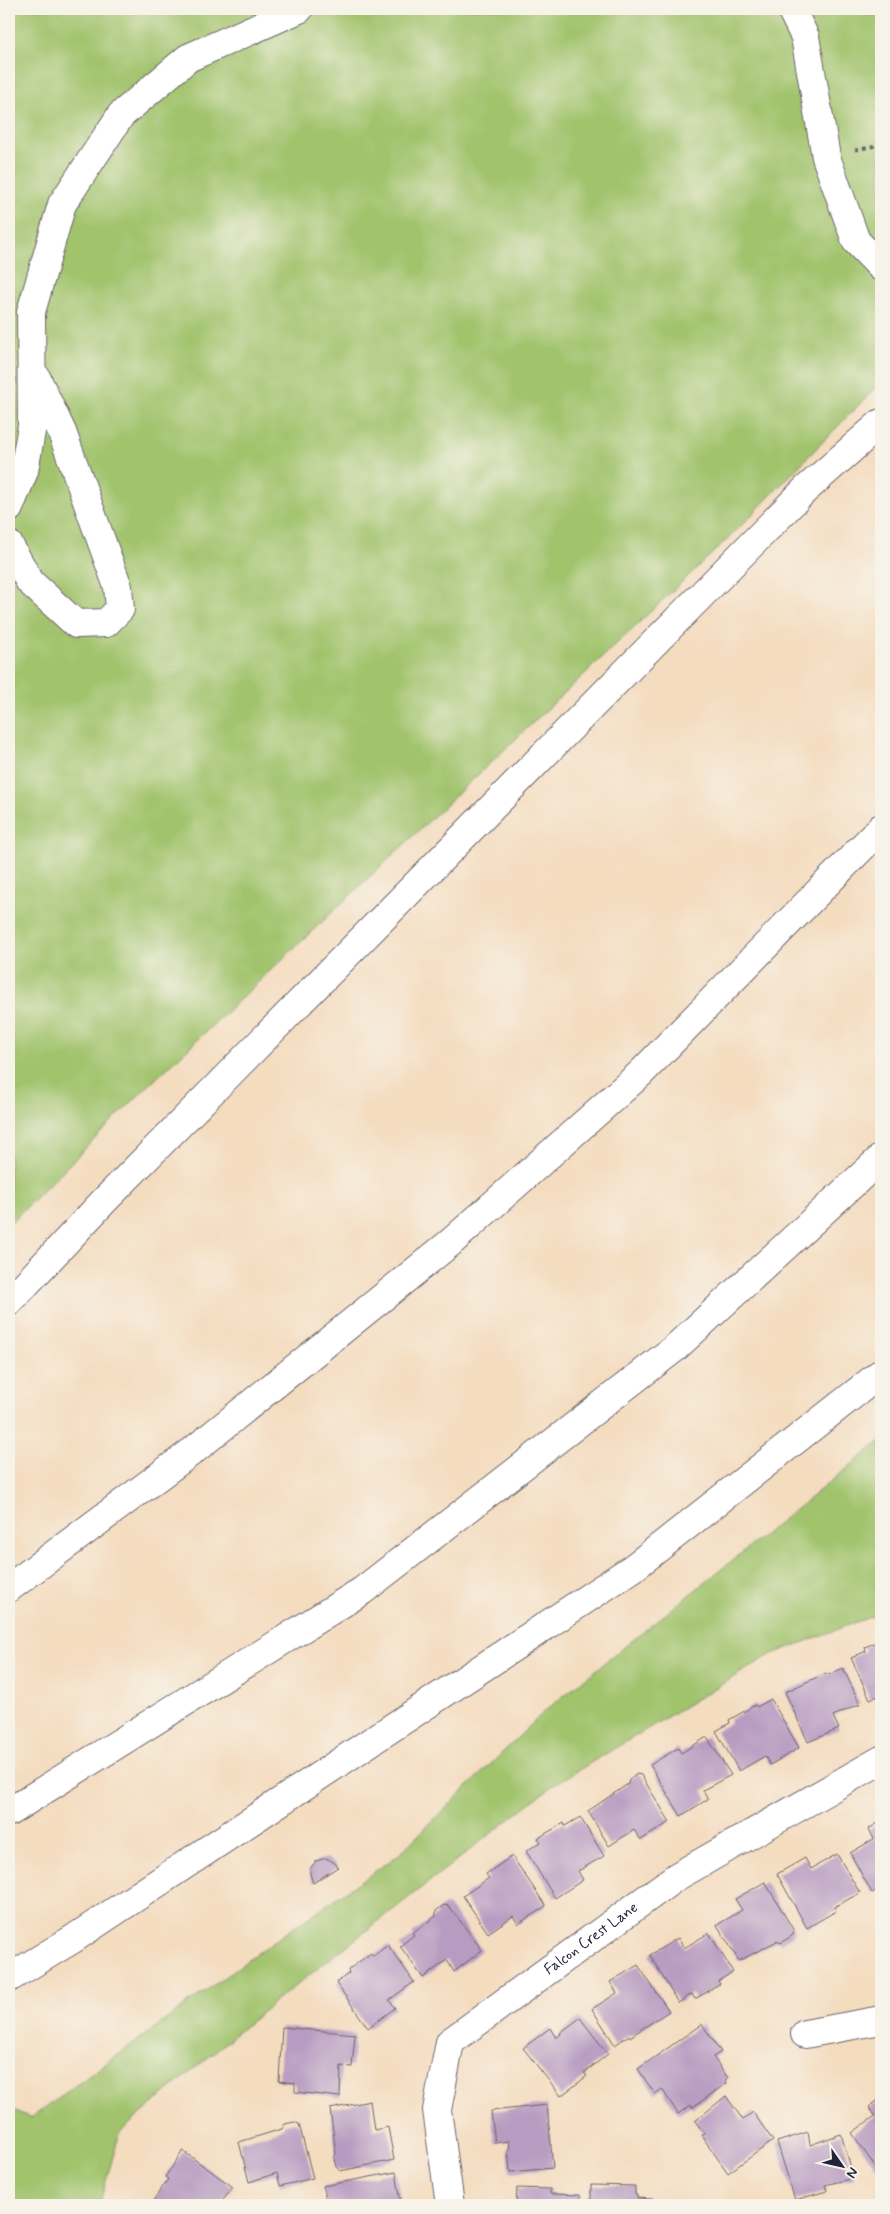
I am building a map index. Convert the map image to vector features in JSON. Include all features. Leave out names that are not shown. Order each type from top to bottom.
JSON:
[{"type":"main road","points":[[9,508],[24,470],[32,426],[31,312],[62,204],[121,115],[188,58],[299,9]]},
{"type":"main road","points":[[791,9],[805,37],[826,157],[856,241],[881,268]]},
{"type":"main road","points":[[9,545],[30,582],[76,624],[106,623],[120,610],[118,587],[62,432],[33,371]]},
{"type":"main road","points":[[9,1302],[129,1175],[805,490],[881,423]]},
{"type":"main road","points":[[9,1588],[194,1450],[450,1243],[641,1073],[881,828]]},
{"type":"main road","points":[[9,1812],[362,1591],[675,1348],[881,1158]]},
{"type":"main road","points":[[9,1978],[88,1929],[633,1568],[881,1373]]},
{"type":"main road","name":"Falcon Crest Lane","points":[[450,2205],[437,2110],[450,2042],[676,1877],[881,1760]]},
{"type":"main road","points":[[805,2034],[881,2020]]},
{"type":"green space","points":[[9,9],[881,9],[881,382],[738,529],[145,1089],[9,1224]]},
{"type":"green space","points":[[881,1441],[881,1613],[772,1654],[552,1786],[258,2015],[120,2132],[99,2205],[9,2205],[9,2108],[31,2118],[270,1944],[397,1856],[546,1710]]},
{"type":"building","points":[[881,1640],[881,1695],[870,1699],[851,1658],[866,1651],[865,1647]]},
{"type":"building","points":[[843,1668],[860,1704],[833,1716],[839,1729],[808,1742],[785,1692],[826,1673],[828,1675]]},
{"type":"building","points":[[771,1699],[799,1748],[770,1765],[765,1756],[739,1771],[716,1731],[730,1723],[729,1720],[755,1705],[757,1707]]},
{"type":"building","points":[[707,1737],[731,1775],[703,1790],[708,1799],[681,1816],[650,1765],[678,1748],[681,1753]]},
{"type":"building","points":[[637,1774],[641,1775],[670,1822],[641,1840],[634,1830],[609,1846],[588,1811],[628,1784],[629,1780]]},
{"type":"building","points":[[580,1817],[604,1856],[578,1871],[583,1880],[555,1898],[526,1851],[541,1842],[538,1838],[564,1823],[565,1826]]},
{"type":"building","points":[[881,1821],[881,1888],[872,1893],[850,1853],[874,1839],[869,1829]]},
{"type":"building","points":[[837,1854],[860,1893],[834,1907],[836,1911],[807,1928],[777,1874],[805,1858],[811,1869]]},
{"type":"building","points":[[512,1856],[546,1906],[518,1924],[513,1916],[488,1933],[463,1896],[489,1878],[486,1874]]},
{"type":"building","points":[[326,1858],[338,1867],[313,1883],[310,1869],[316,1861]]},
{"type":"building","points":[[765,1882],[794,1931],[792,1936],[780,1943],[777,1941],[739,1961],[717,1925],[742,1910],[735,1899]]},
{"type":"building","points":[[444,1905],[449,1906],[482,1950],[454,1972],[447,1960],[423,1978],[400,1946],[414,1935],[412,1933],[436,1916],[436,1911]]},
{"type":"building","points":[[709,1933],[733,1972],[718,1981],[720,1984],[695,1999],[692,1994],[678,2003],[650,1955],[678,1938],[684,1948]]},
{"type":"building","points":[[388,1945],[414,1982],[389,2000],[395,2008],[368,2028],[336,1983],[349,1973],[348,1970],[371,1953],[373,1956]]},
{"type":"building","points":[[638,1965],[669,2011],[615,2045],[592,2009],[617,1993],[610,1982]]},
{"type":"building","points":[[580,2018],[608,2054],[584,2073],[587,2076],[561,2096],[523,2048],[550,2028],[556,2038]]},
{"type":"building","points":[[702,2024],[721,2052],[713,2057],[728,2078],[725,2080],[727,2083],[692,2108],[691,2105],[678,2114],[662,2089],[655,2094],[638,2069]]},
{"type":"building","points":[[282,2027],[355,2034],[352,2067],[341,2066],[340,2097],[295,2092],[295,2083],[279,2081]]},
{"type":"building","points":[[726,2096],[743,2120],[753,2112],[773,2141],[728,2173],[701,2135],[704,2133],[695,2121]]},
{"type":"building","points":[[881,2098],[881,2164],[876,2168],[852,2133],[875,2116],[869,2107]]},
{"type":"building","points":[[370,2101],[374,2130],[388,2127],[394,2160],[340,2171],[336,2167],[334,2158],[336,2154],[330,2109]]},
{"type":"building","points":[[547,2105],[553,2168],[510,2172],[509,2141],[495,2143],[491,2111]]},
{"type":"building","points":[[294,2122],[299,2124],[313,2178],[280,2186],[277,2173],[249,2182],[239,2142],[282,2129],[285,2124]]},
{"type":"building","points":[[808,2132],[810,2145],[841,2134],[854,2178],[825,2185],[827,2191],[795,2200],[777,2142]]},
{"type":"building","points":[[183,2151],[233,2187],[218,2205],[151,2204],[168,2179],[165,2177]]},
{"type":"building","points":[[396,2172],[401,2204],[326,2205],[323,2186]]},
{"type":"building","points":[[591,2185],[635,2186],[637,2198],[653,2199],[653,2205],[591,2205]]},
{"type":"building","points":[[517,2188],[550,2189],[550,2194],[580,2195],[580,2205],[516,2205]]},
{"type":"building","points":[[680,2200],[695,2205],[678,2205]]}]
